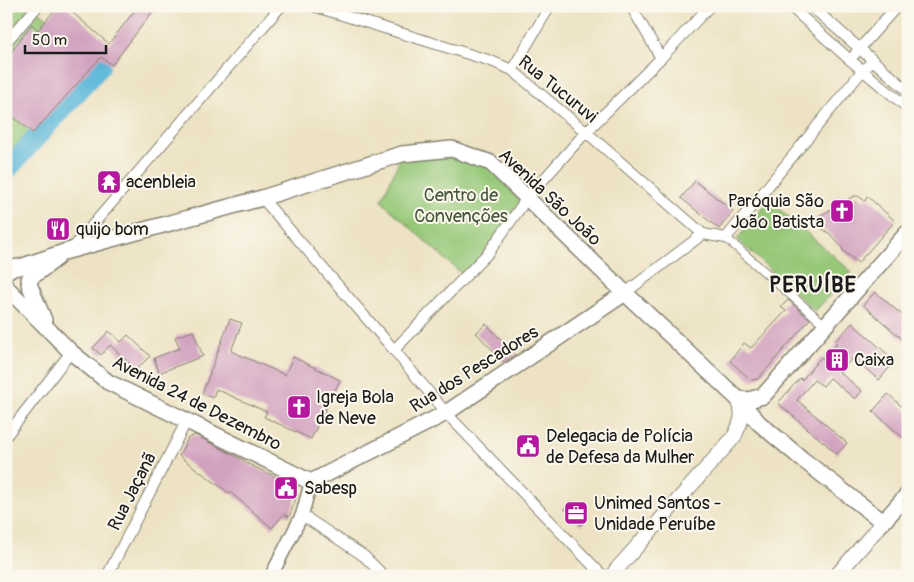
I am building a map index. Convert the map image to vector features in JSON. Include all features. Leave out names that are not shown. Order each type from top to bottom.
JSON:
[{"type":"main road","name":"Avenida São João","points":[[11,268],[262,198],[402,154],[452,149],[491,163],[738,399],[765,428],[883,522]]},
{"type":"main road","points":[[607,574],[734,437],[743,419],[738,399],[749,400],[763,396],[908,232]]},
{"type":"main road","points":[[8,288],[20,292],[27,287],[29,281],[68,251]]},
{"type":"main road","name":"Avenida 24 de Dezembro","points":[[11,268],[27,272],[48,330]]},
{"type":"main road","name":"Avenida 24 de Dezembro","points":[[8,288],[71,352],[108,382],[311,482]]},
{"type":"main road","name":"Rua dos Pescadores","points":[[311,482],[446,413],[625,293]]},
{"type":"main road","points":[[763,396],[765,428]]},
{"type":"main road","points":[[836,576],[908,494]]},
{"type":"street","points":[[6,42],[38,6]]},
{"type":"street","points":[[68,251],[281,6]]},
{"type":"street","name":"Rua Tucuruvi","points":[[313,6],[482,58],[512,70],[703,234]]},
{"type":"street","points":[[512,70],[550,6]]},
{"type":"street","points":[[631,6],[661,58]]},
{"type":"street","points":[[394,350],[489,252],[527,198],[586,132],[661,58],[710,6]]},
{"type":"street","points":[[790,6],[862,71],[908,108]]},
{"type":"street","points":[[811,6],[908,91]]},
{"type":"street","points":[[850,60],[897,6]]},
{"type":"street","points":[[726,238],[862,71],[873,61]]},
{"type":"street","points":[[262,198],[446,413],[607,574]]},
{"type":"street","points":[[625,293],[703,234],[726,238],[825,325]]},
{"type":"street","points":[[6,436],[71,352]]},
{"type":"street","name":"Rua Jaçanã","points":[[107,576],[187,420]]},
{"type":"street","points":[[271,576],[302,515],[311,482]]},
{"type":"street","points":[[302,515],[364,556],[384,576]]},
{"type":"green space","points":[[6,6],[33,6],[107,69],[6,174]]},
{"type":"green space","name":"Centro de Convenções","points":[[452,149],[491,163],[527,198],[465,277],[381,201],[402,154]]},
{"type":"green space","points":[[769,200],[852,272],[815,311],[737,239]]},
{"type":"building","points":[[58,6],[65,6],[109,44],[138,6],[157,6],[112,65],[101,57],[33,133],[6,111],[6,59],[32,24],[38,30]]},
{"type":"building","points":[[695,181],[733,211],[719,229],[681,198]]},
{"type":"building","points":[[854,196],[858,196],[865,201],[867,196],[895,221],[858,263],[842,250],[830,234],[811,221]]},
{"type":"building","points":[[875,292],[908,320],[908,344],[863,305]]},
{"type":"building","points":[[788,300],[810,319],[758,379],[751,380],[730,361],[744,343],[751,348],[786,311],[781,307]]},
{"type":"building","points":[[230,319],[242,323],[231,351],[285,375],[293,357],[340,380],[311,439],[264,417],[267,412],[216,389],[213,398],[202,394]]},
{"type":"building","points":[[852,323],[895,361],[879,380],[853,358],[839,372],[862,391],[855,399],[830,378],[823,386],[814,380],[797,400],[847,443],[837,454],[778,403],[800,378],[802,380],[821,357],[823,359],[837,344],[835,342]]},
{"type":"building","points":[[486,324],[516,355],[504,362],[476,333]]},
{"type":"building","points":[[109,331],[121,342],[128,335],[150,356],[136,370],[110,345],[101,355],[93,348]]},
{"type":"building","points":[[193,331],[203,356],[159,373],[154,358],[180,348],[175,337]]},
{"type":"building","points":[[888,394],[908,412],[908,442],[873,411]]},
{"type":"building","points":[[195,435],[244,462],[293,485],[297,495],[289,517],[284,514],[272,528],[230,492],[179,456],[188,438]]},
{"type":"building","name":"Unimed Santos - Unidade Peruíbe","points":[[571,501],[588,517],[581,525],[564,509]]},
{"type":"waterway","points":[[6,171],[100,67]]},
{"type":"place","name":"acenbleia","points":[[109,182]]},
{"type":"place","name":"Paróquia São João Batista","points":[[842,211]]},
{"type":"place","name":"quijo bom","points":[[58,229]]},
{"type":"place","name":"Caixa","points":[[837,360]]},
{"type":"place","name":"Igreja Bola de Neve","points":[[299,407]]},
{"type":"place","name":"Delegacia de Polícia de Defesa da Mulher","points":[[528,446]]},
{"type":"place","name":"Sabesp","points":[[286,488]]},
{"type":"place","name":"Unimed Santos - Unidade Peruíbe","points":[[576,513]]},
{"type":"district","name":"PERUÍBE","points":[[813,284]]}]
